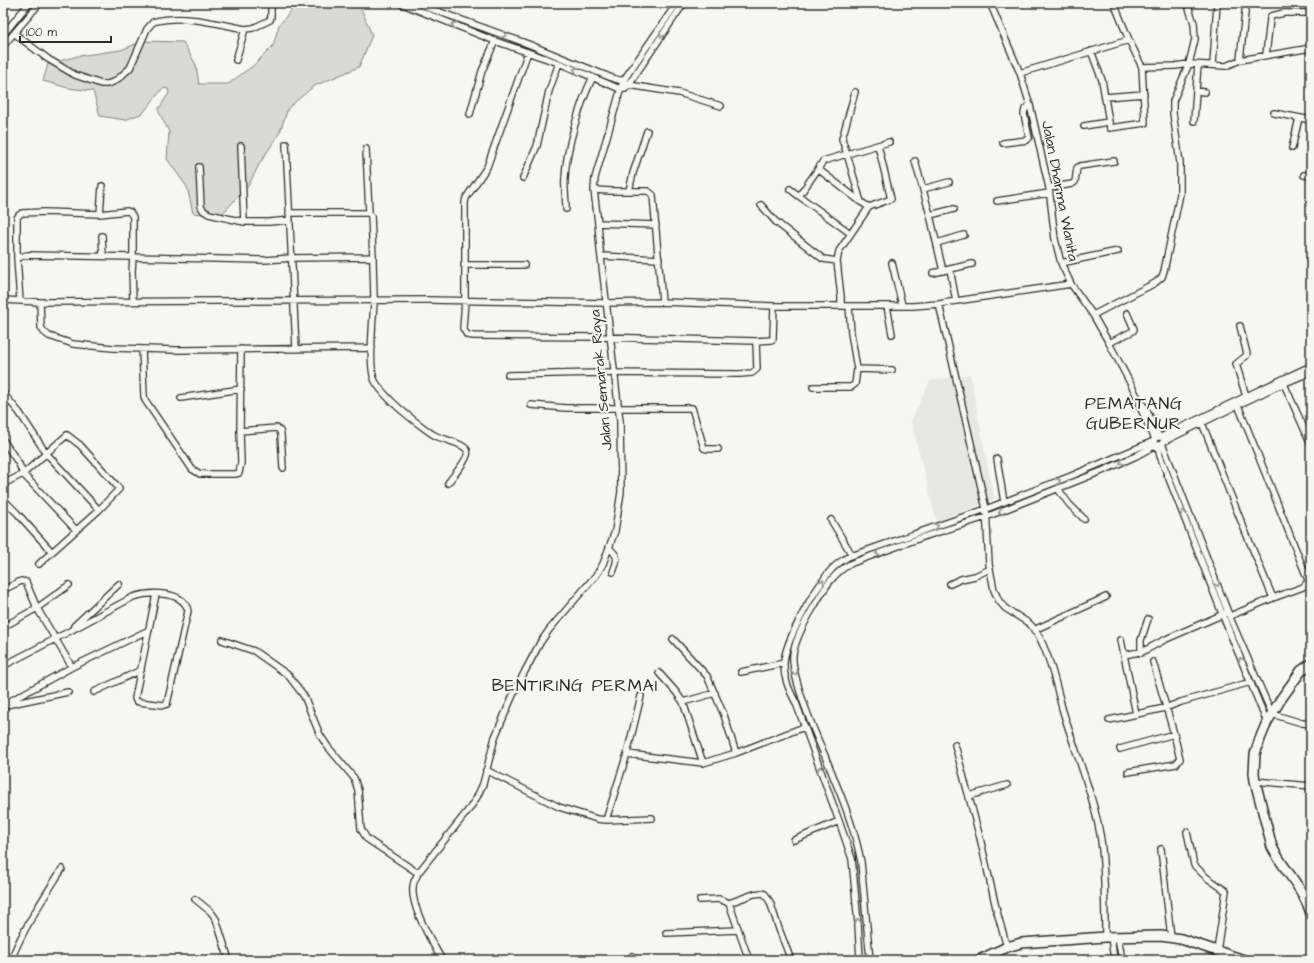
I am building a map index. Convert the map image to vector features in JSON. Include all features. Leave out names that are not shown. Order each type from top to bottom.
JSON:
[{"type":"highway","points":[[1310,910],[1301,890],[1276,856],[1272,847],[1255,781],[1255,754],[1269,718],[1301,671],[1311,664]]},
{"type":"highway","points":[[979,960],[1007,947],[1021,943],[1111,937],[1171,937],[1244,960]]},
{"type":"street","points":[[3,35],[29,3]]},
{"type":"street","points":[[3,46],[15,34],[40,3]]},
{"type":"street","points":[[15,34],[48,59],[76,76],[101,84],[107,84],[119,78],[130,68],[147,29],[153,22],[175,18],[197,19],[250,29],[270,20],[271,3]]},
{"type":"street","points":[[400,3],[494,41],[560,63],[625,88],[680,92],[721,106]]},
{"type":"street","points":[[415,3],[528,44],[623,81],[625,88]]},
{"type":"street","name":"Jalan Semarak Raya","points":[[442,960],[418,914],[412,893],[413,882],[418,873],[477,798],[483,784],[495,737],[513,694],[540,643],[549,630],[597,574],[603,564],[615,531],[621,492],[619,407],[600,256],[594,190],[595,178],[619,96],[671,16],[677,3]]},
{"type":"street","name":"Jalan Semarak Raya","points":[[623,81],[671,16],[684,3]]},
{"type":"street","name":"Jalan Dharma Wanita","points":[[990,3],[1020,73],[1030,105],[1049,190],[1055,239],[1061,263],[1071,284],[1093,315],[1140,401],[1140,407],[1158,441],[1227,614]]},
{"type":"street","points":[[1091,52],[1102,80],[1110,128],[1145,123],[1142,67],[1114,3]]},
{"type":"street","points":[[1093,315],[1156,283],[1162,277],[1180,194],[1180,163],[1173,113],[1173,101],[1189,64],[1195,39],[1194,22],[1187,3]]},
{"type":"street","points":[[1213,65],[1217,3]]},
{"type":"street","points":[[1240,60],[1246,3]]},
{"type":"street","points":[[1266,55],[1271,16],[1284,13],[1311,13]]},
{"type":"street","points":[[12,23],[20,27]]},
{"type":"street","points":[[236,60],[245,29]]},
{"type":"street","points":[[1020,73],[1129,40]]},
{"type":"street","points":[[470,114],[482,71],[494,41]]},
{"type":"street","points":[[1142,67],[1189,64],[1226,66],[1240,60],[1311,48]]},
{"type":"street","points":[[528,52],[487,167],[466,198],[465,202],[463,328],[467,335],[756,341],[772,339],[774,306]]},
{"type":"street","points":[[523,178],[537,146],[549,90],[560,63]]},
{"type":"street","points":[[1194,121],[1198,65]]},
{"type":"street","points":[[566,208],[565,179],[571,140],[589,86],[594,77]]},
{"type":"street","points":[[1196,91],[1206,92]]},
{"type":"street","points":[[855,92],[842,139],[861,202]]},
{"type":"street","points":[[1105,97],[1144,94]]},
{"type":"street","points":[[1003,143],[1027,140],[1029,138],[1024,114],[1025,109],[1030,105]]},
{"type":"street","points":[[1274,112],[1311,120]]},
{"type":"street","points":[[1292,148],[1299,118]]},
{"type":"street","points":[[1084,126],[1108,122]]},
{"type":"street","points":[[629,191],[633,173],[647,131]]},
{"type":"street","points":[[799,196],[823,161],[889,142]]},
{"type":"street","points":[[286,144],[296,348]]},
{"type":"street","points":[[813,386],[853,387],[856,380],[851,333],[845,306],[841,296],[837,261],[838,251],[869,207],[891,199],[878,145]]},
{"type":"street","points":[[241,146],[244,222]]},
{"type":"street","points":[[366,149],[373,257],[374,300],[372,374],[374,381],[381,390],[406,415],[433,435],[461,445],[467,450],[468,453],[466,458],[448,483]]},
{"type":"street","points":[[915,161],[937,242],[943,271]]},
{"type":"street","points":[[997,201],[1072,184],[1075,182],[1077,168],[1080,166],[1114,161]]},
{"type":"street","points":[[200,167],[201,207],[209,214],[244,222],[290,220]]},
{"type":"street","points":[[818,169],[869,207]]},
{"type":"street","points":[[1304,175],[1311,176]]},
{"type":"street","points":[[923,189],[949,182]]},
{"type":"street","points":[[100,214],[102,186]]},
{"type":"street","points":[[790,189],[850,233]]},
{"type":"street","points":[[594,190],[648,191],[652,193],[662,302]]},
{"type":"street","points":[[761,205],[776,222],[823,259],[837,261]]},
{"type":"street","points":[[930,215],[954,209]]},
{"type":"street","points":[[20,301],[17,258],[17,218],[19,215],[22,213],[44,212],[100,214],[127,211],[132,214],[133,218],[133,301]]},
{"type":"street","points":[[289,213],[369,213]]},
{"type":"street","points":[[598,223],[656,225]]},
{"type":"street","points":[[937,242],[964,235]]},
{"type":"street","points":[[102,236],[103,256]]},
{"type":"street","points":[[1061,263],[1118,251]]},
{"type":"street","points":[[17,258],[27,255],[265,260],[292,258],[373,257]]},
{"type":"street","points":[[600,256],[659,259]]},
{"type":"street","points":[[892,263],[902,305]]},
{"type":"street","points":[[933,273],[972,264]]},
{"type":"street","points":[[464,265],[524,266]]},
{"type":"street","points":[[950,269],[956,300]]},
{"type":"street","points":[[3,300],[40,302],[374,300],[606,303],[662,302],[774,306],[913,306],[939,304],[956,300],[1071,284]]},
{"type":"street","points":[[40,302],[41,327],[44,332],[49,336],[73,344],[142,349],[372,348]]},
{"type":"street","points":[[939,304],[986,509],[990,570],[994,590],[999,601],[1005,608],[1030,624],[1047,655],[1090,794],[1100,839],[1114,960]]},
{"type":"street","points":[[887,306],[892,334]]},
{"type":"street","points":[[1109,343],[1133,331],[1134,329],[1127,313]]},
{"type":"street","points":[[1240,326],[1247,354],[1236,364],[1246,396]]},
{"type":"street","points":[[508,375],[599,373],[752,373],[757,369],[756,341]]},
{"type":"street","points":[[142,349],[145,400],[192,469],[200,474],[236,474],[239,473],[241,463],[241,349]]},
{"type":"street","points":[[870,960],[861,862],[858,849],[836,782],[811,726],[793,668],[794,649],[807,618],[834,576],[843,567],[864,558],[923,537],[986,518],[1136,456],[1158,441],[1246,396],[1311,366]]},
{"type":"street","points":[[856,369],[892,370]]},
{"type":"street","points":[[860,960],[852,859],[796,702],[787,684],[784,663],[786,649],[802,616],[822,582],[837,564],[852,555],[986,509],[1071,476],[1202,423],[1311,372]]},
{"type":"street","points":[[1284,384],[1311,444]]},
{"type":"street","points":[[181,398],[241,389]]},
{"type":"street","points":[[3,393],[19,412],[46,453],[99,510]]},
{"type":"street","points":[[531,405],[566,408],[692,408],[704,448],[718,449]]},
{"type":"street","points":[[1124,655],[1141,653],[1164,640],[1227,614],[1303,587],[1307,583],[1308,580],[1238,405]]},
{"type":"street","points":[[1202,423],[1273,598]]},
{"type":"street","points":[[240,431],[277,428],[281,435],[283,468]]},
{"type":"street","points":[[3,484],[23,474],[67,435],[80,446],[117,486],[117,493],[39,564]]},
{"type":"street","points":[[3,440],[19,464],[23,474],[76,530]]},
{"type":"street","points":[[997,459],[1004,502]]},
{"type":"street","points":[[1058,489],[1069,504],[1084,520]]},
{"type":"street","points":[[3,498],[52,552]]},
{"type":"street","points":[[831,520],[852,555]]},
{"type":"street","points":[[609,548],[616,554],[617,559],[613,572]]},
{"type":"street","points":[[950,584],[990,570]]},
{"type":"street","points":[[3,590],[24,581],[37,608],[72,667]]},
{"type":"street","points":[[69,631],[119,584]]},
{"type":"street","points":[[3,627],[37,608],[69,586]]},
{"type":"street","points":[[3,666],[133,597],[146,594],[156,594],[175,596],[184,603],[188,611],[169,701],[167,704],[164,705],[136,701],[135,698],[156,594]]},
{"type":"street","points":[[1034,630],[1106,597]]},
{"type":"street","points":[[1227,614],[1250,682],[1269,718]]},
{"type":"street","points":[[1227,614],[1269,718]]},
{"type":"street","points":[[1141,653],[1141,640],[1148,619]]},
{"type":"street","points":[[3,705],[72,667],[149,630]]},
{"type":"street","points":[[673,639],[707,676],[715,693],[736,753]]},
{"type":"street","points":[[222,640],[254,651],[288,675],[304,696],[320,735],[354,778],[358,790],[361,829],[367,839],[418,873]]},
{"type":"street","points":[[1121,640],[1136,714]]},
{"type":"street","points":[[786,649],[794,649]]},
{"type":"street","points":[[1128,772],[1176,764],[1180,759],[1153,662]]},
{"type":"street","points":[[741,672],[784,663]]},
{"type":"street","points":[[94,692],[141,670]]},
{"type":"street","points":[[659,673],[683,702],[703,763]]},
{"type":"street","points":[[1109,720],[1165,708],[1250,682]]},
{"type":"street","points":[[3,705],[68,692]]},
{"type":"street","points":[[683,702],[715,693]]},
{"type":"street","points":[[606,820],[627,754],[641,696]]},
{"type":"street","points":[[1269,718],[1311,724]]},
{"type":"street","points":[[627,754],[703,763],[736,753],[804,727]]},
{"type":"street","points":[[1120,749],[1174,734]]},
{"type":"street","points":[[955,745],[980,838],[989,884],[1007,947]]},
{"type":"street","points":[[486,770],[559,807],[597,820],[652,818]]},
{"type":"street","points":[[1255,781],[1311,786]]},
{"type":"street","points":[[826,786],[836,782]]},
{"type":"street","points":[[969,796],[1007,785]]},
{"type":"street","points":[[794,840],[839,821]]},
{"type":"street","points":[[1187,832],[1194,865],[1206,877],[1226,891],[1217,951]]},
{"type":"street","points":[[1162,849],[1171,937]]},
{"type":"street","points":[[11,960],[32,916],[62,869]]},
{"type":"street","points":[[700,900],[719,899],[729,903],[754,894],[765,894],[770,902],[791,960]]},
{"type":"street","points":[[195,899],[211,912],[216,920],[229,960]]},
{"type":"street","points":[[729,903],[749,960]]},
{"type":"street","points":[[666,934],[738,930]]},
{"type":"street","points":[[1111,937],[1122,960]]},
{"type":"street","points":[[632,956],[637,960]]},
{"type":"shaded area","points":[[295,3],[361,3],[360,6],[372,35],[359,67],[314,86],[288,108],[280,132],[260,163],[248,186],[220,216],[193,213],[187,187],[167,159],[169,132],[158,110],[169,93],[168,89],[163,88],[143,113],[125,120],[100,116],[93,91],[68,88],[43,81],[48,64],[78,56],[121,50],[143,41],[183,42],[196,65],[199,84],[228,84],[254,65],[273,46],[279,25],[290,12]]},
{"type":"shaded area","points":[[970,374],[994,499],[937,522],[911,421],[930,381]]},
{"type":"district","name":"PEMATANG GUBERNUR","points":[[1134,414]]},
{"type":"district","name":"BENTIRING PERMAI","points":[[575,686]]}]
